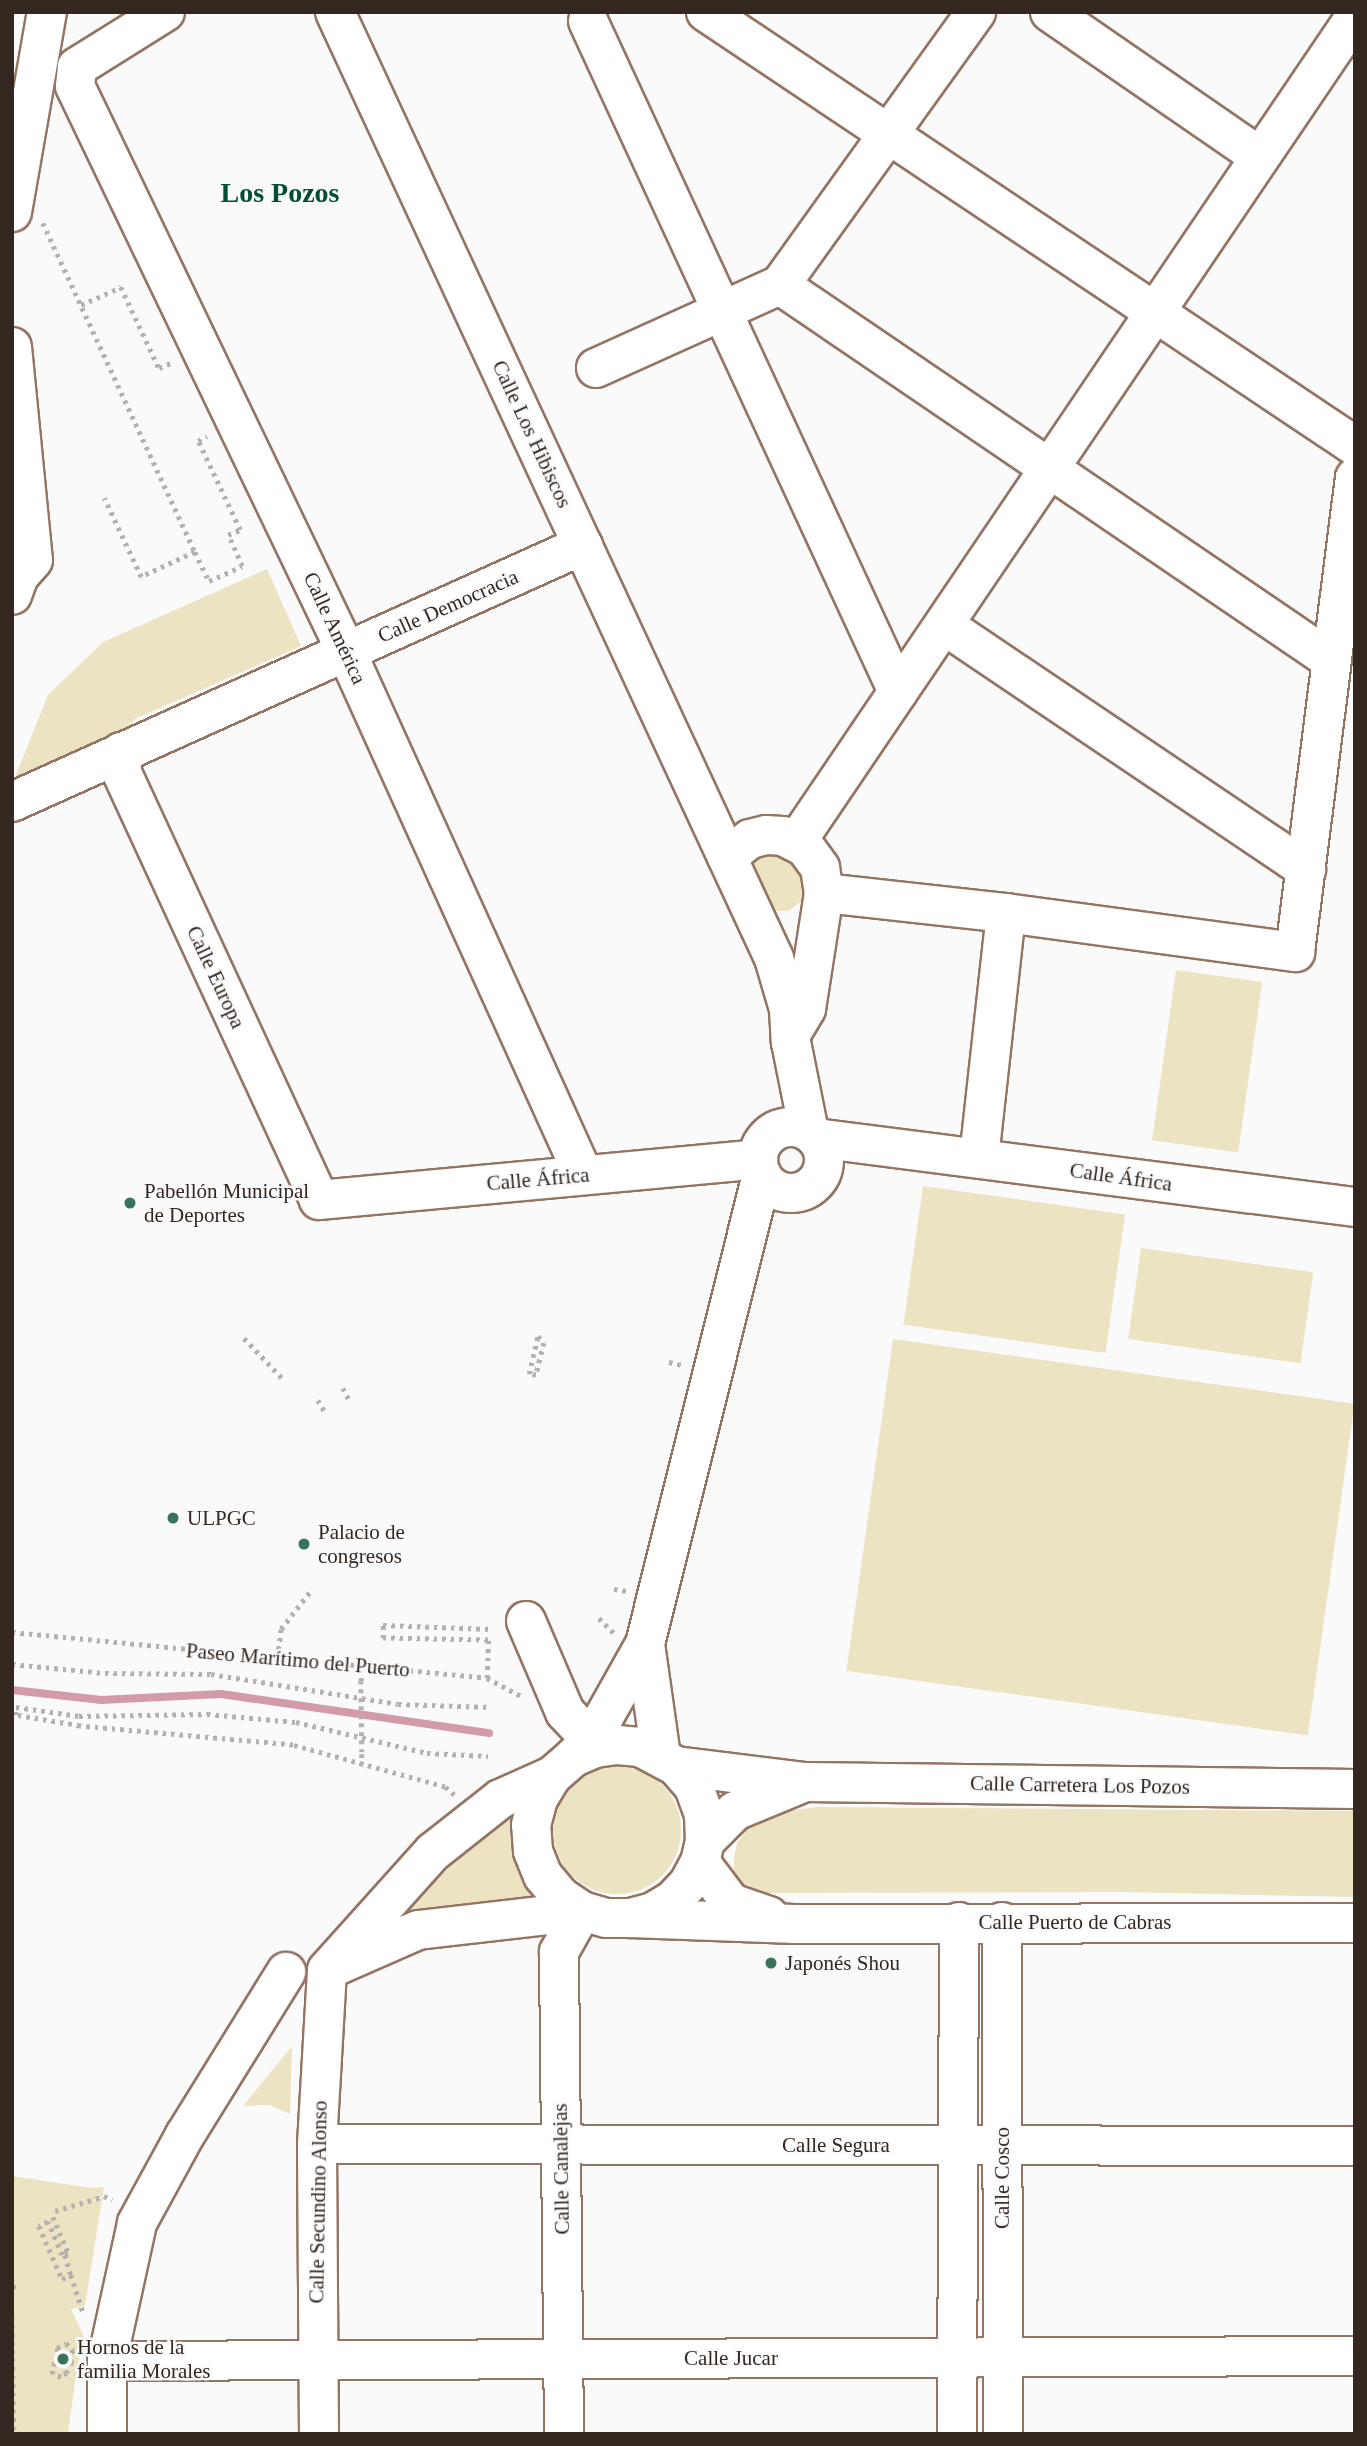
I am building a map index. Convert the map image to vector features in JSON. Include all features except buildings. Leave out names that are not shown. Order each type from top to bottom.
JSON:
[{"type":"street","points":[[27,215],[47,12]]},
{"type":"street","name":"Calle América","points":[[165,12],[78,67],[75,86],[346,651],[583,1174]]},
{"type":"street","name":"Calle Los Hibiscos","points":[[335,12],[774,958],[789,1009],[791,1038]]},
{"type":"street","points":[[706,12],[1355,446]]},
{"type":"street","points":[[596,368],[780,285],[976,12]]},
{"type":"street","points":[[1049,12],[1260,157]]},
{"type":"street","points":[[727,857],[750,839],[782,838],[898,692],[1355,17]]},
{"type":"street","points":[[588,21],[898,692]]},
{"type":"street","points":[[780,285],[1331,660]]},
{"type":"street","points":[[12,346],[33,560],[19,576],[12,595]]},
{"type":"street","points":[[824,893],[1006,913],[1295,952],[1355,478]]},
{"type":"street","name":"Calle Democracia","points":[[121,752],[583,545]]},
{"type":"street","points":[[944,625],[1306,869]]},
{"type":"street","points":[[12,802],[121,752]]},
{"type":"street","name":"Calle Europa","points":[[121,752],[122,773],[318,1200]]},
{"type":"street","points":[[701,799],[720,816],[782,838],[811,853],[820,868],[824,893],[806,1009],[791,1038],[737,1274],[629,1638],[572,1749],[538,1799],[531,1825],[533,1851],[543,1876],[560,1896],[582,1911],[606,1918],[630,1918],[653,1912],[673,1900],[689,1883],[703,1852],[735,1811],[805,1782]]},
{"type":"street","points":[[979,1158],[1006,913]]},
{"type":"street","points":[[737,1274],[796,1192],[814,1184],[816,1146],[791,1038]]},
{"type":"street","points":[[764,1156],[790,1127],[816,1146]]},
{"type":"street","name":"Calle África","points":[[816,1146],[852,1153],[887,1146],[1355,1208]]},
{"type":"street","points":[[764,1156],[776,1189],[796,1192]]},
{"type":"street","name":"Calle África","points":[[318,1200],[764,1156]]},
{"type":"street","points":[[508,1625],[572,1749]]},
{"type":"street","points":[[629,1638],[668,1761]]},
{"type":"street","points":[[228,2065],[327,1970],[433,1852],[572,1749],[617,1745],[640,1747],[668,1761],[694,1787],[701,1805],[703,1852]]},
{"type":"street","name":"Calle Carretera Los Pozos","points":[[668,1761],[805,1782],[1355,1788]]},
{"type":"street","name":"Calle Puerto de Cabras","points":[[703,1852],[731,1903],[795,1924]]},
{"type":"street","points":[[327,1970],[418,1930],[582,1911]]},
{"type":"street","name":"Calle Canalejas","points":[[564,2434],[559,1952],[582,1911]]},
{"type":"street","name":"Calle Puerto de Cabras","points":[[630,1918],[795,1924],[1355,1923]]},
{"type":"street","name":"Calle Cosco","points":[[957,2434],[959,1922]]},
{"type":"street","name":"Calle Cosco","points":[[1002,1922],[1003,2434]]},
{"type":"street","name":"Calle Secundino Alonso","points":[[319,2434],[317,2144],[327,1970]]},
{"type":"street","points":[[107,2434],[97,2353],[136,2223],[286,1972]]},
{"type":"street","name":"Calle Segura","points":[[317,2144],[1355,2146]]},
{"type":"street","name":"Calle Jucar","points":[[97,2353],[317,2360],[1355,2356]]},
{"type":"path","points":[[27,215],[81,305],[209,581],[242,566],[228,535],[240,530],[198,441],[209,435]]},
{"type":"path","points":[[81,305],[121,287],[159,368],[174,362]]},
{"type":"path","points":[[104,498],[141,577],[195,552]]},
{"type":"path","points":[[538,1336],[544,1343],[536,1375],[529,1374],[538,1336]]},
{"type":"path","points":[[244,1338],[283,1380]]},
{"type":"path","points":[[668,1362],[687,1367]]},
{"type":"path","points":[[343,1388],[349,1399]]},
{"type":"path","points":[[318,1400],[325,1412]]},
{"type":"path","points":[[277,1658],[281,1629],[312,1589]]},
{"type":"path","points":[[599,1618],[629,1638]]},
{"type":"path","points":[[486,1678],[488,1640],[383,1638],[383,1625],[508,1625]]},
{"type":"path","name":"Paseo Marítimo del Puerto","points":[[12,1632],[486,1678],[572,1749]]},
{"type":"path","points":[[12,1664],[105,1673],[211,1674],[398,1704],[491,1707]]},
{"type":"path","points":[[361,1666],[362,1764]]},
{"type":"path","points":[[462,1802],[445,1787],[293,1745],[79,1726],[15,1715],[16,1707],[79,1716],[207,1714],[296,1722],[427,1753],[488,1756]]},
{"type":"path","points":[[65,2255],[68,2253],[54,2214],[104,2196]]},
{"type":"path","points":[[71,2275],[62,2279],[39,2226],[48,2222],[62,2255],[65,2255],[97,2353]]},
{"type":"path","points":[[12,2316],[14,2434]]},
{"type":"path","points":[[66,2343],[97,2353],[68,2373],[57,2377],[52,2374],[52,2368],[58,2360],[57,2347],[66,2343]]},
{"type":"path","points":[[58,2360],[97,2353]]},
{"type":"shaded area","points":[[267,569],[301,646],[137,718],[103,744],[12,785],[48,695],[103,642]]},
{"type":"shaded area","points":[[770,850],[802,863],[806,898],[788,911],[774,911],[754,865],[754,858]]},
{"type":"shaded area","points":[[1176,970],[1262,982],[1238,1152],[1152,1140]]},
{"type":"shaded area","points":[[923,1186],[1125,1214],[1106,1353],[904,1325]]},
{"type":"shaded area","points":[[1141,1248],[1313,1272],[1301,1363],[1128,1339]]},
{"type":"shaded area","points":[[893,1339],[1354,1404],[1308,1736],[846,1671]]},
{"type":"shaded area","points":[[617,1766],[641,1771],[662,1785],[676,1806],[681,1830],[676,1854],[662,1875],[641,1889],[617,1894],[593,1889],[572,1875],[558,1854],[553,1830],[558,1806],[572,1785],[593,1771]]},
{"type":"shaded area","points":[[818,1807],[1355,1811],[1355,1897],[1126,1892],[747,1893],[734,1876],[734,1857],[737,1844],[749,1825],[776,1812]]},
{"type":"shaded area","points":[[513,1808],[510,1833],[517,1862],[526,1886],[541,1905],[396,1913],[445,1872],[485,1828]]},
{"type":"shaded area","points":[[292,2046],[290,2114],[269,2105],[243,2106]]},
{"type":"shaded area","points":[[12,2176],[91,2188],[104,2187],[85,2306],[71,2309],[86,2341],[82,2343],[68,2434],[12,2434]]},
{"type":"waterway","points":[[12,1690],[101,1700],[221,1694],[489,1733]]},
{"type":"place","name":"Pabellón Municipal de Deportes","points":[[130,1203]]},
{"type":"place","name":"ULPGC","points":[[173,1518]]},
{"type":"place","name":"Palacio de congresos","points":[[304,1544]]},
{"type":"place","name":"Japonés Shou","points":[[771,1963]]},
{"type":"place","name":"Hornos de la familia Morales","points":[[63,2359]]},
{"type":"district","name":"Los Pozos","points":[[280,193]]}]
